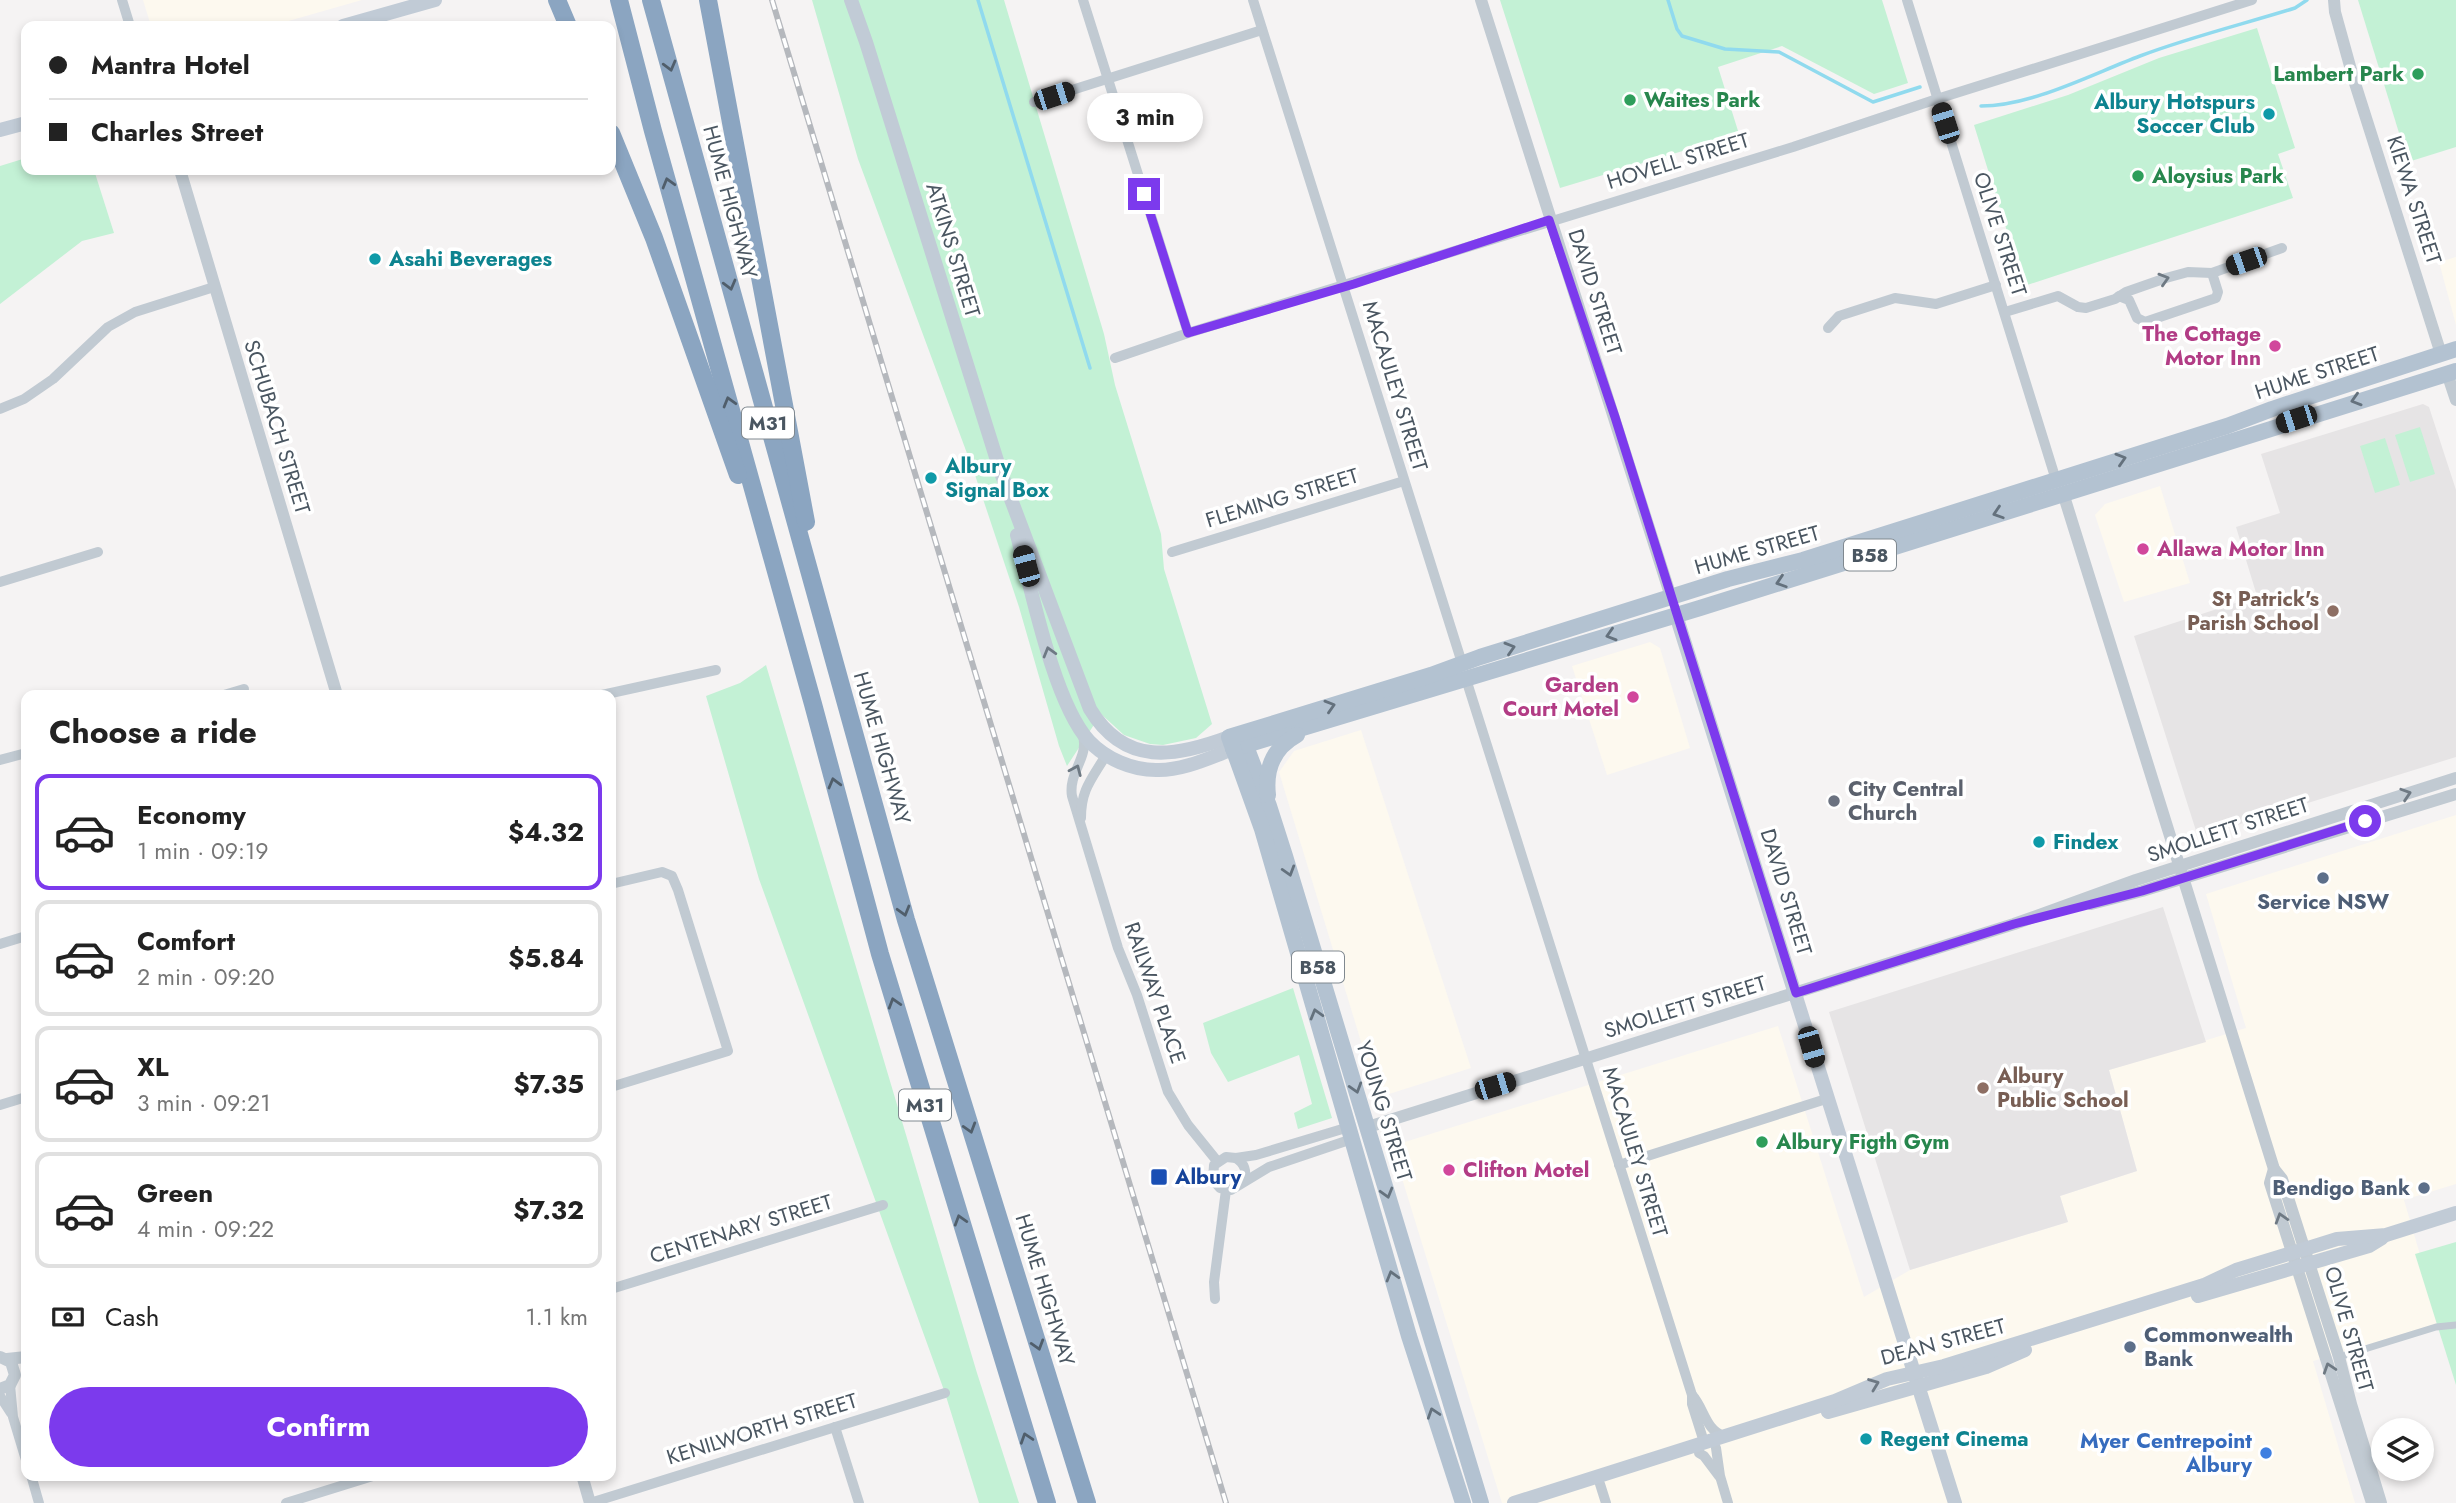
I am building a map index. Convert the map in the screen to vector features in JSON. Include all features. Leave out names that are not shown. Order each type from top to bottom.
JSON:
[{"type":"highway","points":[[557,0],[566,21]]},
{"type":"highway","name":"M31","points":[[619,0],[880,954],[1047,1503]]},
{"type":"highway","name":"HUME HIGHWAY","points":[[651,0],[906,920],[1087,1503]]},
{"type":"highway","points":[[708,0],[805,521],[886,845]]},
{"type":"highway","points":[[616,145],[654,238],[736,468],[792,653],[813,704]]},
{"type":"main road","points":[[361,21],[435,0]]},
{"type":"main road","name":"ATKINS STREET","points":[[851,0],[1000,470],[1049,652],[1072,717],[1089,741],[1106,755],[1131,766],[1161,770],[1193,763],[1237,742]]},
{"type":"main road","name":"ATKINS STREET","points":[[857,0],[866,42]]},
{"type":"main road","points":[[0,130],[21,124]]},
{"type":"main road","name":"KIEWA STREET","points":[[2449,352],[2452,372]]},
{"type":"main road","name":"HUME STREET","points":[[1237,742],[1431,675],[1464,671],[1676,615],[2059,486],[2272,409],[2449,352]]},
{"type":"main road","name":"HUME STREET","points":[[1237,742],[1318,724],[1728,579],[1803,560],[2452,372]]},
{"type":"main road","name":"ATKINS STREET","points":[[1000,470],[1090,709],[1099,723],[1114,736],[1139,749],[1163,754],[1237,742]]},
{"type":"main road","points":[[1671,597],[1676,615]]},
{"type":"main road","name":"DAVID STREET","points":[[1676,615],[1955,1503]]},
{"type":"main road","points":[[1059,626],[1077,701],[1088,723],[1104,744],[1106,755]]},
{"type":"main road","name":"B58","points":[[1269,806],[1267,776],[1277,750],[1293,737],[1318,724]]},
{"type":"main road","name":"YOUNG STREET","points":[[1237,742],[1269,806],[1481,1503]]},
{"type":"main road","name":"YOUNG STREET","points":[[1237,742],[1431,1408],[1463,1503]]},
{"type":"main road","points":[[1350,1133],[1368,1128]]},
{"type":"main road","name":"DEAN STREET","points":[[1711,1445],[1835,1401],[1869,1385],[1914,1371],[1944,1367],[2204,1285],[2236,1270],[2337,1239],[2386,1235],[2456,1213]]},
{"type":"main road","name":"DEAN STREET","points":[[1514,1503],[1882,1395],[1919,1388],[1986,1367],[2016,1353],[2270,1273],[2369,1246],[2386,1235]]},
{"type":"main road","name":"DEAN STREET","points":[[1546,1503],[1599,1480]]},
{"type":"street","points":[[122,0],[128,21]]},
{"type":"street","points":[[1083,0],[1188,333]]},
{"type":"street","name":"MACAULEY STREET","points":[[1253,0],[1692,1395],[1692,1404],[1711,1445],[1728,1503]]},
{"type":"street","name":"DAVID STREET","points":[[1480,0],[1671,597]]},
{"type":"street","name":"OLIVE STREET","points":[[1907,0],[2274,1169],[2282,1180],[2298,1251],[2361,1454],[2381,1503]]},
{"type":"street","name":"HOVELL STREET","points":[[1115,358],[1549,220],[1793,147],[2252,0]]},
{"type":"street","name":"KIEWA STREET","points":[[2328,0],[2335,6],[2399,225],[2449,352]]},
{"type":"street","points":[[1034,102],[1262,30]]},
{"type":"street","name":"SCHUBACH STREET","points":[[181,175],[335,690]]},
{"type":"street","points":[[2005,312],[2058,296],[2082,308],[2188,272],[2212,273],[2282,248]]},
{"type":"street","points":[[2119,296],[2129,300],[2137,318],[2145,322],[2217,298],[2218,292],[2212,273]]},
{"type":"street","points":[[1828,328],[1839,316],[1895,298],[1936,304],[1996,285]]},
{"type":"street","points":[[0,409],[24,399],[53,379],[108,327],[135,312],[214,287]]},
{"type":"street","name":"KIEWA STREET","points":[[2452,372],[2456,400]]},
{"type":"street","name":"FLEMING STREET","points":[[1172,552],[1404,481]]},
{"type":"street","points":[[0,582],[98,552]]},
{"type":"street","points":[[616,692],[716,670]]},
{"type":"street","name":"RAILWAY PLACE","points":[[1072,717],[1085,745],[1071,785],[1073,802],[1120,955],[1138,995],[1168,1091],[1188,1125],[1217,1161]]},
{"type":"street","points":[[0,760],[21,754]]},
{"type":"street","name":"RAILWAY PLACE","points":[[1081,825],[1083,794],[1106,755]]},
{"type":"street","name":"SMOLLETT STREET","points":[[1368,1128],[2291,837],[2456,778]]},
{"type":"street","name":"SMOLLETT STREET","points":[[2291,837],[2456,794]]},
{"type":"street","points":[[616,883],[671,871],[730,1053],[616,1086]]},
{"type":"street","points":[[0,944],[21,938]]},
{"type":"street","points":[[0,1105],[21,1099]]},
{"type":"street","points":[[1619,1165],[1826,1099]]},
{"type":"street","points":[[1350,1133],[1269,1167],[1244,1181],[1236,1189],[1220,1188],[1213,1180],[1212,1170],[1217,1161],[1226,1157],[1236,1158],[1268,1152],[1350,1133]]},
{"type":"street","points":[[1236,1158],[1241,1161],[1246,1171],[1244,1181]]},
{"type":"street","points":[[1215,1299],[1214,1282],[1226,1190]]},
{"type":"street","name":"CENTENARY STREET","points":[[616,1287],[883,1205]]},
{"type":"street","name":"OLIVE STREET","points":[[2303,1266],[2339,1357],[2372,1503]]},
{"type":"street","points":[[2339,1357],[2436,1327],[2456,1325]]},
{"type":"street","points":[[2,1357],[21,1357]]},
{"type":"street","points":[[2,1357],[13,1366],[13,1417]]},
{"type":"street","name":"KENILWORTH STREET","points":[[590,1503],[945,1393]]},
{"type":"street","name":"MACAULEY STREET","points":[[1692,1395],[1699,1402],[1710,1427],[1718,1434],[1704,1457],[1720,1476]]},
{"type":"street","points":[[0,1396],[13,1417],[21,1443]]},
{"type":"street","points":[[835,1427],[859,1503]]},
{"type":"street","points":[[1599,1480],[1606,1503]]},
{"type":"street","points":[[33,1481],[39,1503]]},
{"type":"street","points":[[286,1503],[357,1481]]},
{"type":"street","points":[[584,1481],[590,1503]]},
{"type":"shaded area","points":[[143,0],[362,0],[288,21],[149,21]]},
{"type":"shaded area","points":[[2456,257],[2456,325],[2439,262]]},
{"type":"shaded area","name":"St Patrick's Parish School","points":[[2423,404],[2429,407],[2456,490],[2456,757],[2198,837],[2134,636],[2257,596],[2236,527],[2280,513],[2261,454]]},
{"type":"shaded area","name":"Allawa Motor Inn","points":[[2160,486],[2190,583],[2124,602],[2095,515],[2105,504]]},
{"type":"shaded area","points":[[1650,642],[1660,648],[1690,748],[1607,775],[1572,666]]},
{"type":"shaded area","points":[[1361,730],[1471,1068],[1389,1094],[1376,1091],[1279,772],[1294,751]]},
{"type":"shaded area","points":[[2456,815],[2456,1184],[2404,1200],[2440,1323],[2313,1361],[2355,1503],[1502,1503],[1392,1146],[1778,1026],[1864,1297],[1910,1270],[2068,1222],[2060,1196],[2137,1171],[2109,1070],[2246,1028],[2206,894]]},
{"type":"shaded area","name":"Albury Public School","points":[[2163,907],[2206,1042],[2109,1070],[2137,1171],[2060,1196],[2068,1222],[1910,1270],[1829,1012]]},
{"type":"green space","points":[[812,0],[1004,0],[1104,334],[1115,385],[1161,534],[1164,569],[1212,724],[1196,738],[1163,745],[1150,744],[1124,735],[1101,714],[1067,766],[1019,607],[975,475],[858,159]]},
{"type":"green space","name":"Waites Park","points":[[1500,0],[1882,0],[1908,83],[1874,94],[1782,46],[1718,67],[1739,134],[1560,188]]},
{"type":"green space","name":"Lambert Park","points":[[2358,0],[2456,0],[2456,147],[2408,162]]},
{"type":"green space","name":"Aloysius Park","points":[[2257,28],[2295,148],[2278,154],[2293,198],[2024,286],[1974,125],[2068,95],[2159,58]]},
{"type":"green space","points":[[21,160],[21,175],[96,175],[114,233],[82,241],[0,304],[0,166]]},
{"type":"green space","points":[[2420,427],[2435,474],[2410,482],[2395,435]]},
{"type":"green space","points":[[2385,438],[2400,485],[2375,493],[2360,446]]},
{"type":"green space","points":[[766,665],[977,1373],[1019,1503],[979,1503],[945,1393],[759,879],[706,696],[740,683]]},
{"type":"green space","points":[[1293,988],[1332,1118],[1298,1129],[1294,1113],[1312,1104],[1299,1055],[1228,1082],[1211,1053],[1203,1023]]},
{"type":"green space","points":[[2456,1242],[2456,1385],[2415,1254]]},
{"type":"waterway","points":[[978,0],[1090,368]]},
{"type":"waterway","points":[[1668,0],[1677,29],[1682,36],[1725,49],[1779,52],[1873,102],[1920,87]]},
{"type":"waterway","points":[[1981,106],[2001,105],[2041,95],[2159,49],[2295,8],[2307,0]]},
{"type":"railway","points":[[772,0],[1226,1503]]},
{"type":"place","name":"Lambert Park","points":[[2418,74]]},
{"type":"place","name":"Waites Park","points":[[1630,100]]},
{"type":"place","name":"Albury Hotspurs Soccer Club","points":[[2269,114]]},
{"type":"place","name":"Aloysius Park","points":[[2138,176]]},
{"type":"place","name":"Asahi Beverages","points":[[375,259]]},
{"type":"place","name":"The Cottage Motor Inn","points":[[2275,346]]},
{"type":"place","name":"Albury Signal Box","points":[[931,478]]},
{"type":"place","name":"Allawa Motor Inn","points":[[2143,549]]},
{"type":"place","name":"St Patrick's Parish School","points":[[2333,611]]},
{"type":"place","name":"Garden Court Motel","points":[[1633,697]]},
{"type":"place","name":"City Central Church","points":[[1834,801]]},
{"type":"place","name":"Findex","points":[[2039,842]]},
{"type":"place","name":"Service NSW","points":[[2323,878]]},
{"type":"place","name":"Albury Public School","points":[[1983,1088]]},
{"type":"place","name":"Albury Figth Gym","points":[[1762,1142]]},
{"type":"place","name":"Clifton Motel","points":[[1449,1170]]},
{"type":"place","name":"Albury","points":[[1159,1177]]},
{"type":"place","name":"Bendigo Bank","points":[[2424,1188]]},
{"type":"place","name":"Commonwealth Bank","points":[[2130,1347]]},
{"type":"place","name":"Regent Cinema","points":[[1866,1439]]},
{"type":"place","name":"Myer Centrepoint Albury","points":[[2266,1453]]},
{"type":"route","points":[[1144,194],[1188,333],[1354,284],[1549,220],[1615,417],[1796,993],[2014,924],[2142,891],[2365,821]]}]
